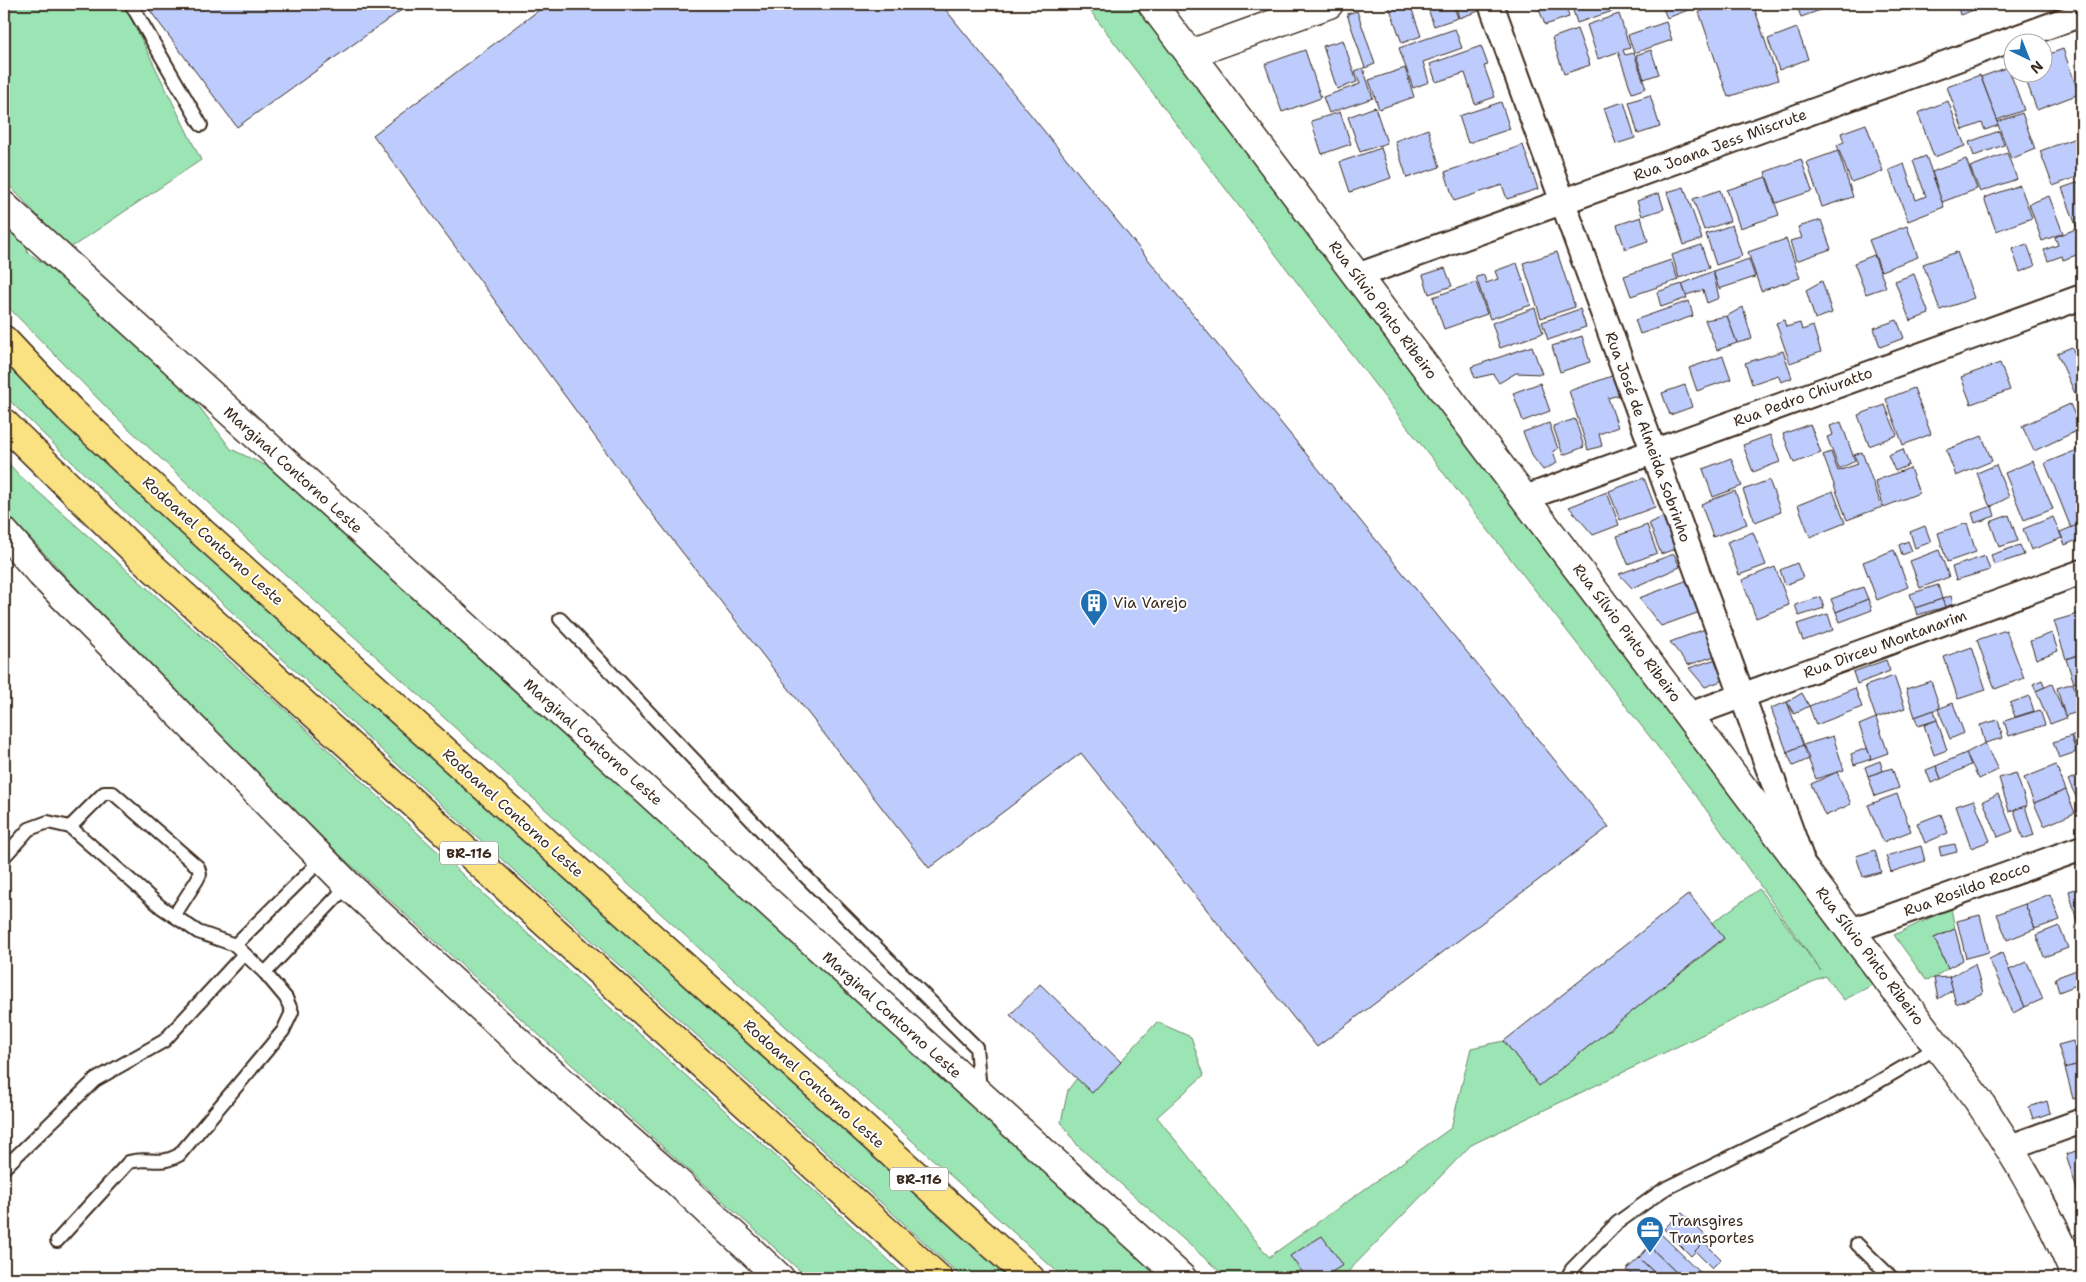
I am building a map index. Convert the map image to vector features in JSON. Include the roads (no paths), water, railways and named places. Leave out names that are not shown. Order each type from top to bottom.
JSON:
[{"type":"highway","name":"Rodoanel Contorno Leste","points":[[4,340],[70,410],[175,508],[1030,1278]]},
{"type":"highway","name":"BR-116","points":[[4,424],[140,556],[938,1278]]},
{"type":"main road","name":"Rua Sílvio Pinto Ribeiro","points":[[1152,4],[1938,1047],[2010,1147],[2052,1221],[2076,1278]]},
{"type":"main road","points":[[1190,54],[1329,4]]},
{"type":"main road","points":[[2080,4],[2082,9]]},
{"type":"main road","name":"Marginal Contorno Leste","points":[[4,206],[1182,1278]]},
{"type":"main road","points":[[4,532],[41,574],[348,885],[551,1072],[676,1181],[780,1278]]},
{"type":"street","name":"Rua José de Almeida Sobrinho","points":[[1491,4],[1806,870]]},
{"type":"street","name":"Rua Joana Jess Miscrute","points":[[1357,276],[2082,14]]},
{"type":"street","name":"Rua Pedro Chiuratto","points":[[1525,498],[2082,297]]},
{"type":"street","name":"Rua Dirceu Montanarim","points":[[1689,715],[2082,572]]},
{"type":"street","name":"Rua Rosildo Rocco","points":[[1851,931],[2082,848]]},
{"type":"street","points":[[2010,1147],[2082,1121]]},
{"type":"lane","points":[[131,4],[201,125]]},
{"type":"lane","points":[[560,619],[797,868],[976,1048],[980,1095]]},
{"type":"lane","points":[[70,827],[104,793],[113,793],[198,867],[200,874],[198,880],[174,916]]},
{"type":"lane","points":[[4,857],[29,829],[48,822],[70,827],[174,916],[198,932],[240,949],[265,973],[286,998],[292,1012],[284,1031],[178,1155],[166,1162],[138,1159],[129,1162],[58,1241]]},
{"type":"lane","points":[[4,1168],[95,1080],[164,1041],[240,949],[322,859]]},
{"type":"lane","points":[[265,973],[348,885]]},
{"type":"lane","points":[[1567,1278],[1572,1269],[1617,1223],[1663,1190],[1849,1099],[1938,1047]]},
{"type":"lane","points":[[1857,1244],[1892,1278]]},
{"type":"place","name":"Via Varejo","points":[[1094,627]]},
{"type":"place","name":"Transgires Transportes","points":[[1650,1254]]}]
